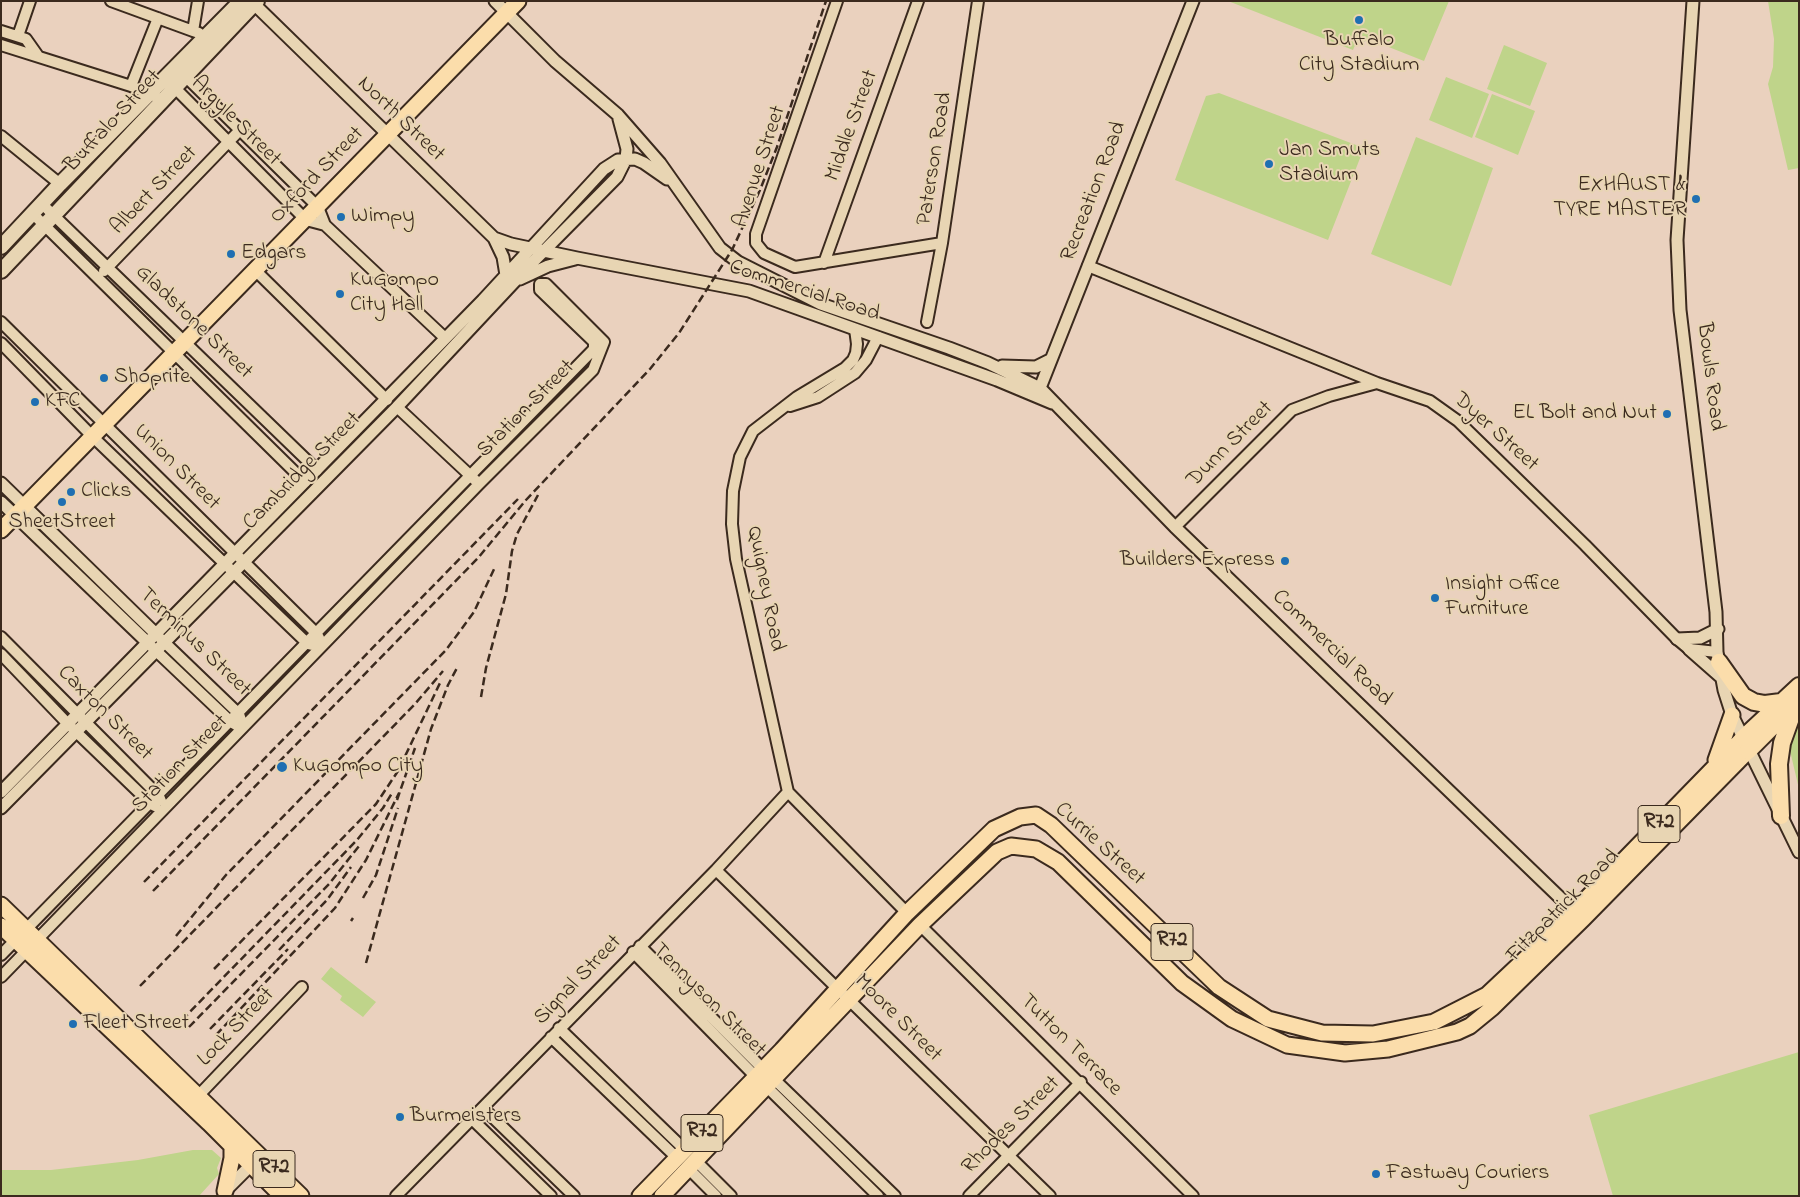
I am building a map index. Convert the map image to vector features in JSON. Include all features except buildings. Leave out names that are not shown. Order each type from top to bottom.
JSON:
[{"type":"highway","points":[[1719,664],[1743,696],[1754,702],[1765,704],[1794,697],[1782,743],[1779,764],[1780,816]]},
{"type":"highway","name":"R72","points":[[1746,744],[1794,697]]},
{"type":"main road","name":"Oxford Street","points":[[1,530],[518,1]]},
{"type":"main road","name":"Buffalo Street","points":[[1,271],[163,100],[171,83],[181,72],[205,37],[250,2]]},
{"type":"main road","name":"Buffalo Street","points":[[1,247],[150,93],[171,83]]},
{"type":"main road","points":[[1714,766],[1732,715]]},
{"type":"main road","name":"Fitzpatrick Road","points":[[1487,995],[1579,915],[1746,744]]},
{"type":"main road","name":"Fitzpatrick Road","points":[[1470,1026],[1492,1008],[1714,766],[1746,744]]},
{"type":"main road","name":"Currie Street","points":[[845,994],[907,913],[994,829],[1020,816],[1036,815],[1051,825],[1219,987],[1268,1019],[1322,1033],[1373,1034],[1434,1022],[1487,995]]},
{"type":"main road","name":"Currie Street","points":[[662,1196],[693,1165],[765,1078],[845,994],[997,852],[1011,846],[1036,849],[1058,862],[1182,983],[1232,1020],[1287,1045],[1345,1053],[1388,1049],[1457,1032],[1470,1026]]},
{"type":"main road","name":"R72","points":[[1,905],[26,941],[85,997],[209,1123],[302,1196]]},
{"type":"main road","name":"R72","points":[[1,926],[26,941]]},
{"type":"main road","name":"R72","points":[[85,997],[225,1119],[236,1144]]},
{"type":"main road","name":"Currie Street","points":[[640,1196],[681,1154],[765,1078]]},
{"type":"main road","points":[[223,1193],[236,1144]]},
{"type":"main road","name":"R72","points":[[255,1160],[282,1196]]},
{"type":"street","points":[[18,36],[30,1]]},
{"type":"street","points":[[110,1],[205,37]]},
{"type":"street","points":[[198,1],[205,37]]},
{"type":"street","name":"Commercial Road","points":[[495,1],[555,61],[618,115],[660,163],[720,248],[738,262],[821,304],[988,364],[1055,403],[1176,527],[1579,915]]},
{"type":"street","name":"Avenue Street","points":[[837,1],[755,239],[758,248],[783,263],[795,266],[824,263],[942,242]]},
{"type":"street","name":"Middle Street","points":[[824,263],[918,1]]},
{"type":"street","name":"Paterson Road","points":[[928,322],[942,242],[978,1]]},
{"type":"street","name":"Recreation Road","points":[[1038,393],[1193,1]]},
{"type":"street","name":"Bowls Road","points":[[1693,1],[1677,240],[1680,310],[1718,629],[1719,664],[1732,715],[1799,852]]},
{"type":"street","name":"North Street","points":[[250,2],[494,238],[511,244],[539,249]]},
{"type":"street","points":[[131,86],[158,18]]},
{"type":"street","points":[[1,31],[26,39],[38,56]]},
{"type":"street","points":[[1,45],[131,86],[163,100]]},
{"type":"street","name":"Argyle Street","points":[[181,72],[318,207],[325,225],[445,338]]},
{"type":"street","name":"Argyle Street","points":[[171,83],[306,220],[325,225]]},
{"type":"street","points":[[618,115],[627,149],[626,159],[635,159],[644,163],[673,183]]},
{"type":"street","name":"Albert Street","points":[[98,277],[239,131]]},
{"type":"street","points":[[1,136],[60,184]]},
{"type":"street","name":"Cambridge Street","points":[[239,557],[397,407],[511,278],[539,249],[618,177],[626,159]]},
{"type":"street","name":"Gladstone Street","points":[[38,209],[108,267],[317,470]]},
{"type":"street","name":"Gladstone Street","points":[[50,220],[98,277],[305,482]]},
{"type":"street","points":[[494,238],[511,278],[577,258]]},
{"type":"street","name":"Commercial Road","points":[[539,249],[577,258],[749,290],[997,380],[1038,393]]},
{"type":"street","name":"Dyer Street","points":[[1088,266],[1377,383],[1430,401],[1458,421],[1689,649]]},
{"type":"street","points":[[256,271],[387,400]]},
{"type":"street","name":"Cambridge Street","points":[[1,808],[81,718],[230,567],[305,482],[387,400],[445,338],[511,278]]},
{"type":"street","name":"Station Street","points":[[1,955],[26,941],[164,809],[323,648],[479,484],[591,372],[604,342],[544,282],[539,286],[540,290],[594,342],[595,347],[151,804],[26,941],[1,977]]},
{"type":"street","name":"Union Street","points":[[1,322],[317,634],[323,648]]},
{"type":"street","name":"Quigney Road","points":[[788,792],[736,559],[732,515],[733,491],[740,457],[753,431],[782,408],[839,373],[853,360],[857,344],[855,329]]},
{"type":"street","name":"Quigney Road","points":[[782,408],[818,397],[855,374],[866,360],[878,337]]},
{"type":"street","name":"Union Street","points":[[1,343],[92,436],[308,644],[323,648]]},
{"type":"street","points":[[988,364],[1028,368],[1036,367],[1050,360]]},
{"type":"street","name":"Dunn Street","points":[[1176,527],[1292,410],[1329,396],[1377,383]]},
{"type":"street","points":[[397,407],[479,484]]},
{"type":"street","name":"Terminus Street","points":[[1,483],[20,511],[152,647],[231,722],[244,728]]},
{"type":"street","name":"Terminus Street","points":[[1,502],[20,511],[160,638],[239,714],[244,728]]},
{"type":"street","points":[[1677,639],[1700,638],[1718,629]]},
{"type":"street","name":"Caxton Street","points":[[2,639],[159,796],[164,809]]},
{"type":"street","points":[[1689,649],[1719,664]]},
{"type":"street","points":[[1689,649],[1719,664]]},
{"type":"street","name":"Caxton Street","points":[[1,654],[72,728],[151,804],[164,809]]},
{"type":"street","points":[[277,675],[287,684]]},
{"type":"street","name":"Cambridge Street","points":[[1,792],[72,728]]},
{"type":"street","points":[[788,792],[907,913]]},
{"type":"street","name":"Signal Street","points":[[403,1194],[559,1028],[716,870],[788,792]]},
{"type":"street","name":"Moore Street","points":[[716,870],[1050,1196]]},
{"type":"street","name":"Tutton Terrace","points":[[920,925],[1081,1082],[1193,1196]]},
{"type":"street","name":"Tennyson Street","points":[[637,949],[765,1078],[878,1196]]},
{"type":"street","name":"Lock Street","points":[[199,1095],[302,987]]},
{"type":"street","points":[[559,1028],[681,1154]]},
{"type":"street","points":[[551,1037],[681,1154]]},
{"type":"street","name":"Tennyson Street","points":[[765,1078],[895,1196]]},
{"type":"street","name":"Rhodes Street","points":[[970,1196],[1081,1082]]},
{"type":"street","points":[[484,1109],[574,1196]]},
{"type":"street","points":[[473,1120],[551,1196]]},
{"type":"street","points":[[223,1193],[255,1160]]},
{"type":"street","points":[[693,1165],[716,1196]]},
{"type":"street","points":[[693,1165],[731,1196]]},
{"type":"green space","name":"Buffalo City Stadium","points":[[1228,1],[1449,1],[1424,61],[1371,40],[1356,43],[1353,50]]},
{"type":"green space","points":[[1768,1],[1799,1],[1799,168],[1788,170],[1768,84],[1773,67],[1774,39]]},
{"type":"green space","points":[[1504,45],[1547,63],[1530,106],[1487,89]]},
{"type":"green space","points":[[1446,77],[1489,94],[1472,138],[1429,120]]},
{"type":"green space","name":"Jan Smuts Stadium","points":[[1219,93],[1364,148],[1328,240],[1175,180],[1206,96]]},
{"type":"green space","points":[[1492,94],[1535,111],[1518,155],[1475,137]]},
{"type":"green space","points":[[1416,137],[1493,168],[1451,286],[1371,254]]},
{"type":"green space","points":[[1799,725],[1799,789],[1787,738]]},
{"type":"green space","points":[[331,967],[376,1002],[363,1017],[340,1000],[342,996],[321,979]]},
{"type":"green space","points":[[1799,1052],[1799,1196],[1613,1196],[1589,1115]]},
{"type":"green space","points":[[193,1150],[212,1150],[221,1158],[217,1168],[219,1174],[199,1196],[1,1196],[1,1170],[51,1170],[138,1160]]},
{"type":"railway","points":[[153,891],[478,558],[526,500],[650,369],[679,333],[732,250],[760,190],[777,147],[826,1]]},
{"type":"railway","points":[[481,697],[486,668],[506,594],[512,551],[517,534],[538,495]]},
{"type":"railway","points":[[144,882],[518,499]]},
{"type":"railway","points":[[176,936],[226,875],[446,650],[474,612],[495,567]]},
{"type":"railway","points":[[366,963],[431,729],[448,685],[458,666]]},
{"type":"railway","points":[[140,986],[415,704],[443,671]]},
{"type":"railway","points":[[214,969],[376,804],[398,771],[440,683]]},
{"type":"railway","points":[[397,800],[415,748]]},
{"type":"railway","points":[[182,1020],[357,840],[383,808],[392,793]]},
{"type":"railway","points":[[216,1035],[335,908],[366,860],[399,793]]},
{"type":"railway","points":[[363,898],[376,875],[398,808]]},
{"type":"railway","points":[[189,1027],[329,884],[359,846]]},
{"type":"railway","points":[[279,950],[327,900],[351,867]]},
{"type":"railway","points":[[210,1029],[288,949]]},
{"type":"place","name":"Buffalo City Stadium","points":[[1359,20]]},
{"type":"place","name":"Jan Smuts Stadium","points":[[1269,164]]},
{"type":"place","name":"EXHAUST & TYRE MASTER","points":[[1696,199]]},
{"type":"place","name":"Wimpy","points":[[341,217]]},
{"type":"place","name":"Edgars","points":[[231,254]]},
{"type":"place","name":"KuGompo City Hall","points":[[340,294]]},
{"type":"place","name":"Shoprite","points":[[104,378]]},
{"type":"place","name":"KFC","points":[[35,402]]},
{"type":"place","name":"EL Bolt and Nut","points":[[1667,414]]},
{"type":"place","name":"Clicks","points":[[71,492]]},
{"type":"place","name":"SheetStreet","points":[[62,502]]},
{"type":"place","name":"Builders Express","points":[[1285,561]]},
{"type":"place","name":"Insight Office Furniture","points":[[1435,598]]},
{"type":"place","name":"KuGompo City","points":[[282,767]]},
{"type":"place","name":"Fleet Street","points":[[73,1024]]},
{"type":"place","name":"Burmeisters","points":[[400,1117]]},
{"type":"place","name":"Fastway Couriers","points":[[1376,1174]]}]
